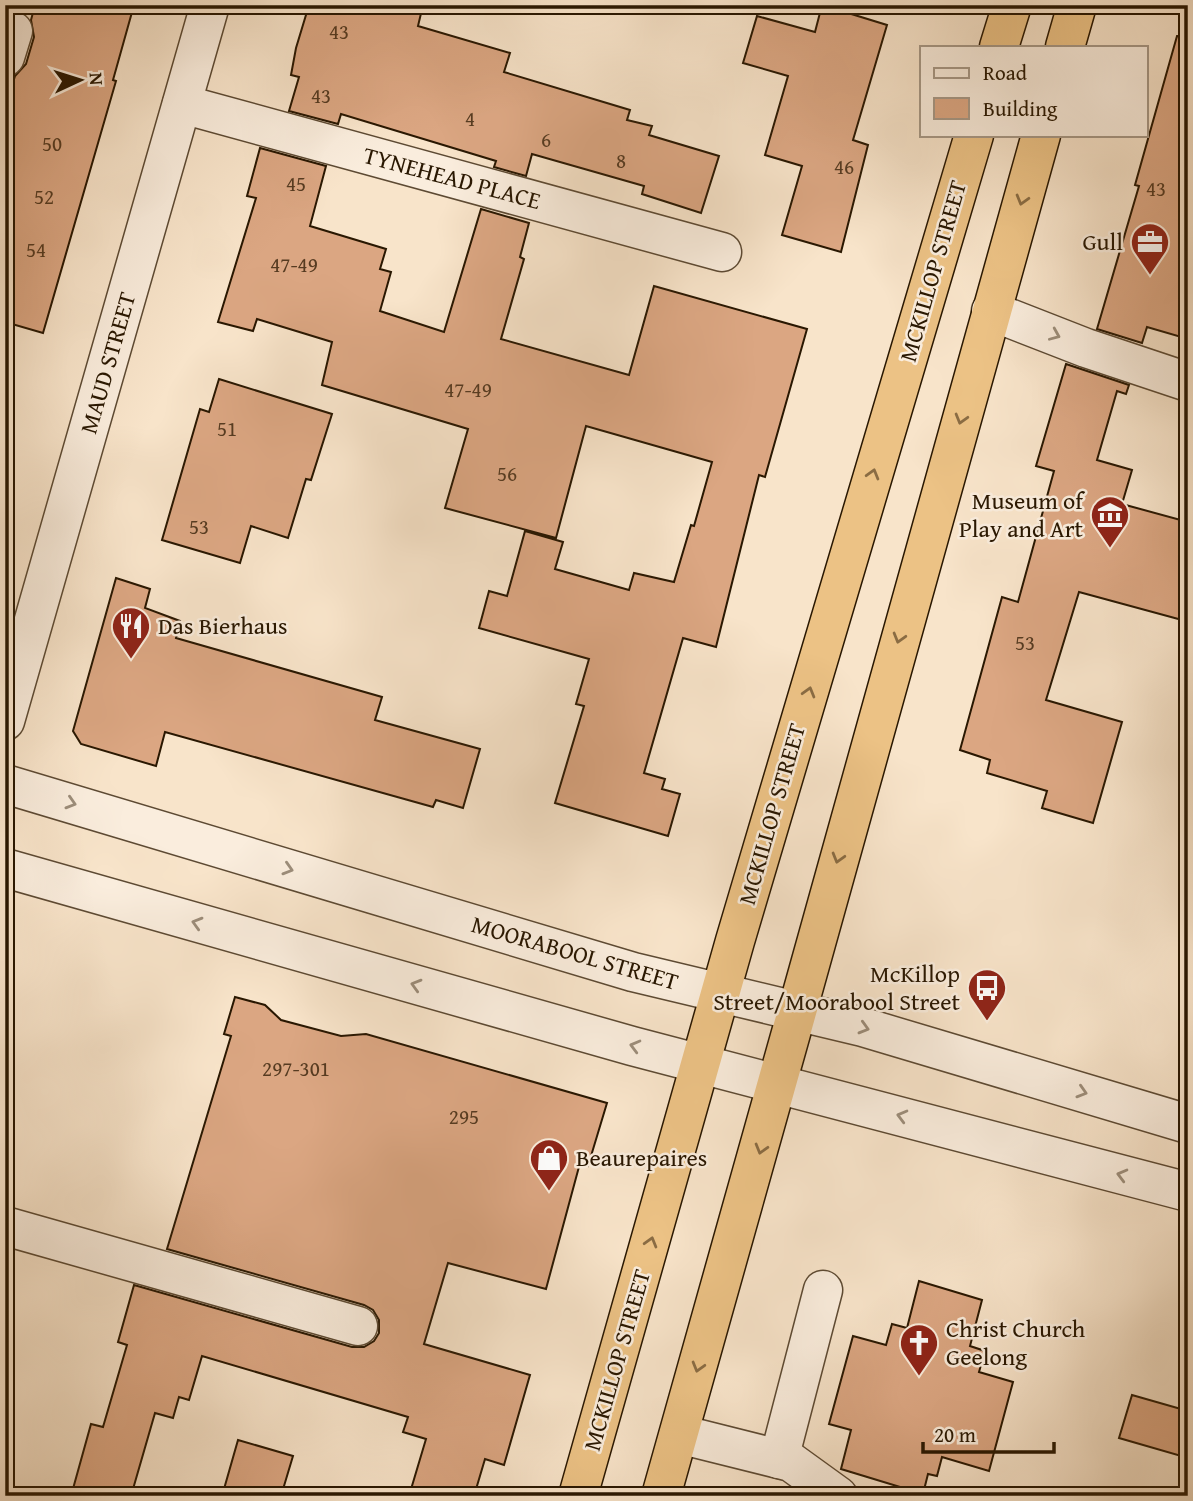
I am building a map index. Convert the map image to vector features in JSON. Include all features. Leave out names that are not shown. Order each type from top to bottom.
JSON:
[{"type":"highway","points":[[999,46],[1012,5]]},
{"type":"highway","points":[[1065,46],[1077,5]]},
{"type":"highway","name":"MCKILLOP STREET","points":[[578,1496],[701,1063],[974,136]]},
{"type":"highway","points":[[661,1496],[779,1083],[814,941],[1041,136]]},
{"type":"street","name":"MAUD STREET","points":[[5,721],[210,5]]},
{"type":"street","name":"TYNEHEAD PLACE","points":[[182,104],[722,252]]},
{"type":"street","points":[[991,311],[1086,348],[1188,382]]},
{"type":"street","name":"MOORABOOL STREET","points":[[5,784],[620,968],[798,1009],[1188,1124]]},
{"type":"street","points":[[5,868],[701,1063],[1188,1192]]},
{"type":"street","points":[[5,1226],[358,1326]]},
{"type":"street","points":[[779,1459],[823,1290]]},
{"type":"street","points":[[678,1434],[791,1462],[838,1496]]},
{"type":"building","points":[[35,5],[134,5],[113,80],[116,81],[43,333],[5,322],[5,108],[15,76],[26,64],[34,37],[31,20]]},
{"type":"building","points":[[309,5],[423,5],[418,26],[510,53],[504,72],[630,110],[627,120],[652,126],[649,135],[719,156],[701,213],[642,194],[644,186],[532,154],[526,176],[494,167],[496,161],[341,114],[338,124],[289,111],[299,77],[291,75],[296,48]]},
{"type":"building","points":[[822,5],[887,25],[853,140],[868,145],[841,252],[782,235],[802,166],[765,155],[788,76],[743,63],[757,16],[815,32]]},
{"type":"building","points":[[1177,36],[1188,37],[1188,339],[1147,327],[1142,343],[1097,329],[1139,186],[1135,185]]},
{"type":"building","points":[[260,148],[326,166],[310,226],[386,249],[380,269],[391,272],[380,311],[444,332],[481,209],[529,223],[520,257],[524,259],[501,339],[629,375],[654,286],[807,329],[765,477],[759,475],[716,647],[683,638],[644,773],[665,779],[662,789],[680,794],[668,836],[555,803],[584,706],[576,704],[589,659],[479,628],[489,591],[507,596],[525,531],[563,542],[555,569],[629,590],[634,573],[674,582],[691,525],[694,526],[712,462],[586,426],[556,538],[445,508],[468,429],[322,385],[332,342],[257,319],[253,331],[218,322],[256,198],[247,196]]},
{"type":"building","points":[[1066,364],[1129,385],[1126,394],[1117,391],[1097,460],[1132,470],[1122,504],[1188,522],[1188,595],[1182,620],[1079,592],[1046,700],[1122,722],[1093,823],[1042,808],[1047,791],[987,773],[990,760],[960,750],[1002,597],[1018,602],[1054,471],[1036,466]]},
{"type":"building","points":[[219,379],[332,414],[311,480],[306,479],[288,538],[251,526],[240,563],[162,540],[200,409],[209,412]]},
{"type":"building","points":[[116,578],[150,589],[145,608],[180,621],[176,638],[382,697],[375,720],[480,749],[463,808],[436,800],[433,807],[165,732],[156,766],[81,744],[73,731]]},
{"type":"building","points":[[235,997],[265,1005],[281,1020],[341,1036],[366,1034],[607,1103],[588,1166],[580,1163],[546,1289],[448,1263],[424,1344],[530,1375],[504,1465],[485,1459],[474,1496],[409,1496],[426,1439],[403,1432],[408,1417],[202,1356],[189,1400],[179,1397],[173,1418],[155,1413],[131,1496],[71,1496],[91,1424],[103,1427],[127,1345],[118,1342],[134,1285],[352,1347],[364,1347],[374,1341],[379,1333],[379,1320],[373,1310],[364,1305],[167,1249],[231,1036],[224,1034]]},
{"type":"building","name":"Christ Church Geelong","points":[[919,1281],[982,1300],[970,1346],[985,1351],[979,1372],[1013,1382],[989,1471],[942,1457],[937,1476],[928,1474],[923,1494],[841,1469],[851,1430],[829,1424],[853,1336],[886,1345],[892,1324],[907,1328]]},
{"type":"building","points":[[1132,1395],[1188,1411],[1188,1458],[1119,1438]]},
{"type":"building","points":[[238,1440],[293,1456],[281,1496],[222,1496]]},
{"type":"place","name":"Gull","points":[[1150,276]]},
{"type":"place","name":"Museum of Play and Art","points":[[1110,549]]},
{"type":"place","name":"Das Bierhaus","points":[[131,660]]},
{"type":"place","name":"McKillop Street/Moorabool Street","points":[[987,1022]]},
{"type":"place","name":"Beaurepaires","points":[[549,1192]]},
{"type":"place","name":"Christ Church Geelong","points":[[919,1377]]}]
